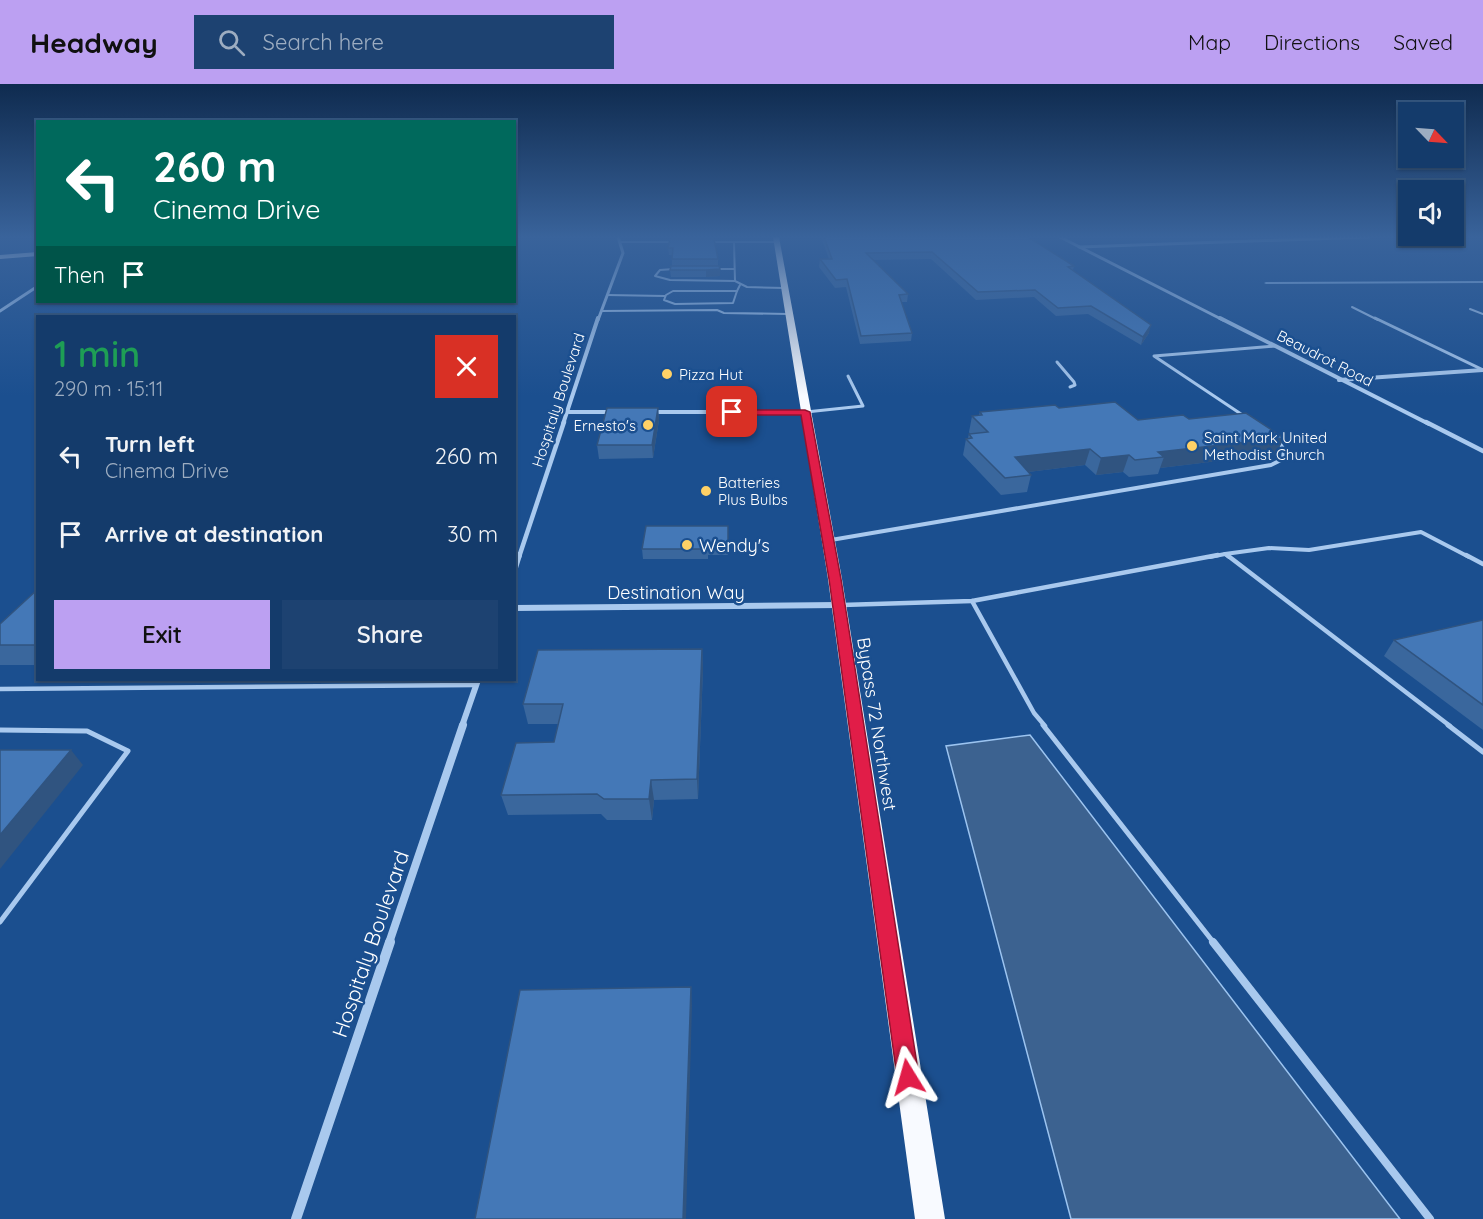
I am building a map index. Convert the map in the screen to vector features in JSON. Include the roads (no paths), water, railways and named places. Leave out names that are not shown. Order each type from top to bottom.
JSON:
[{"type":"highway","name":"Bypass 72 Northwest","points":[[784,290],[828,540],[930,1219]]},
{"type":"street","points":[[0,311],[32,290]]},
{"type":"street","name":"Hospitaly Boulevard","points":[[516,566],[609,290]]},
{"type":"street","name":"Beaudrot Road","points":[[1164,290],[1483,451]]},
{"type":"street","points":[[1339,380],[1483,370]]},
{"type":"street","points":[[569,412],[615,412]]},
{"type":"street","points":[[650,412],[805,412]]},
{"type":"street","name":"Destination Way","points":[[516,608],[838,605]]},
{"type":"street","name":"Hospitaly Boulevard","points":[[297,1219],[477,682]]},
{"type":"lane","points":[[607,295],[665,296],[673,291],[737,291],[733,303],[675,304],[666,302],[665,296]]},
{"type":"lane","points":[[1353,306],[1483,370]]},
{"type":"lane","points":[[1470,309],[1483,314]]},
{"type":"lane","points":[[601,311],[717,310],[724,313],[788,314]]},
{"type":"lane","points":[[1248,419],[1154,356],[1275,346]]},
{"type":"lane","points":[[1057,362],[1074,382],[1075,385],[1070,387]]},
{"type":"lane","points":[[805,412],[863,406],[848,376]]},
{"type":"lane","points":[[828,540],[1271,465],[1282,459],[1284,450],[1276,438]]},
{"type":"lane","points":[[838,605],[972,601],[1225,554],[1269,548],[1309,550],[1420,532],[1483,564]]},
{"type":"lane","points":[[1225,554],[1483,752]]},
{"type":"lane","points":[[972,601],[1034,713],[1430,1219]]},
{"type":"lane","points":[[0,689],[477,682]]},
{"type":"lane","points":[[0,730],[87,731],[128,751],[0,922]]},
{"type":"water","points":[[1030,735],[1400,1219],[1071,1219],[946,746]]},
{"type":"place","name":"Pizza Hut","points":[[667,374]]},
{"type":"place","name":"Ernesto's","points":[[648,425]]},
{"type":"place","name":"Saint Mark United Methodist Church","points":[[1192,446]]},
{"type":"place","name":"Batteries Plus Bulbs","points":[[706,491]]},
{"type":"place","name":"Wendy's","points":[[687,545]]}]
